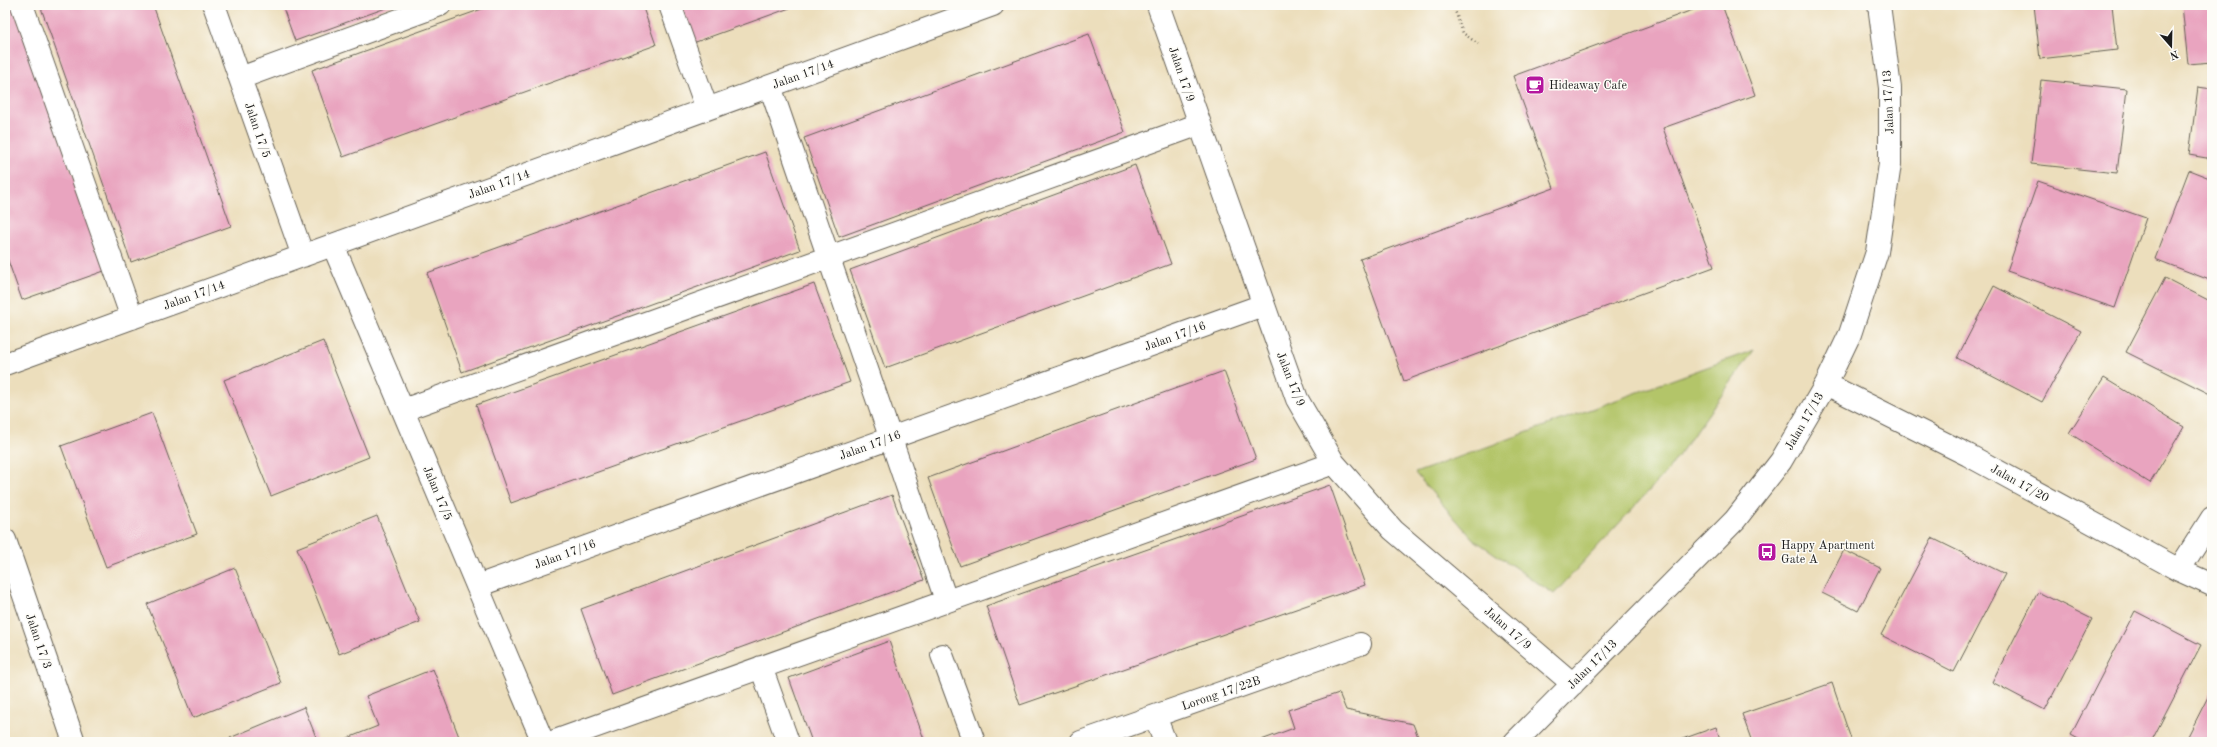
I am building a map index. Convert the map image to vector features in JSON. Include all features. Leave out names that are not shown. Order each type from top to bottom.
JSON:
[{"type":"street","points":[[22,5],[132,318]]},
{"type":"street","name":"Jalan 17/5","points":[[214,5],[303,256]]},
{"type":"street","points":[[240,78],[440,5]]},
{"type":"street","points":[[670,5],[707,108]]},
{"type":"street","name":"Jalan 17/14","points":[[5,364],[993,5]]},
{"type":"street","name":"Jalan 17/9","points":[[1158,5],[1296,399],[1334,463],[1393,530],[1573,684]]},
{"type":"street","name":"Jalan 17/13","points":[[1515,742],[1736,520],[1781,461],[1826,384],[1850,334],[1877,252],[1890,164],[1890,88],[1879,5]]},
{"type":"street","points":[[770,86],[946,600]]},
{"type":"street","points":[[403,410],[1200,124]]},
{"type":"street","name":"Jalan 17/5","points":[[333,245],[543,742]]},
{"type":"street","name":"Jalan 17/16","points":[[477,586],[1263,305]]},
{"type":"street","name":"Jalan 17/20","points":[[1826,384],[1968,455],[2179,570],[2212,585]]},
{"type":"street","points":[[552,742],[946,600],[1334,463]]},
{"type":"street","points":[[2179,570],[2212,518]]},
{"type":"street","name":"Jalan 17/3","points":[[5,540],[74,742]]},
{"type":"street","name":"Lorong 17/22B","points":[[1081,742],[1360,644]]},
{"type":"street","points":[[942,655],[974,742]]},
{"type":"street","points":[[761,667],[788,742]]},
{"type":"street","points":[[1155,716],[1165,742]]},
{"type":"path","points":[[1453,5],[1463,33],[1478,44]]},
{"type":"green space","points":[[1754,350],[1669,469],[1554,594],[1473,539],[1415,473]]},
{"type":"building","points":[[5,5],[13,5],[107,270],[22,300],[5,252]]},
{"type":"building","points":[[40,5],[153,5],[231,226],[131,262]]},
{"type":"building","points":[[282,5],[394,5],[295,41]]},
{"type":"building","points":[[493,5],[642,5],[656,45],[343,157],[312,70]]},
{"type":"building","points":[[680,5],[798,5],[693,43]]},
{"type":"building","points":[[1706,5],[1722,5],[1755,95],[1663,128],[1714,267],[1404,381],[1360,259],[1554,188],[1513,76]]},
{"type":"building","points":[[2034,5],[2112,5],[2117,50],[2040,59]]},
{"type":"building","points":[[2182,5],[2212,5],[2212,62],[2188,64]]},
{"type":"building","points":[[1089,34],[1125,132],[839,237],[804,138]]},
{"type":"building","points":[[2041,80],[2127,89],[2117,173],[2031,164]]},
{"type":"building","points":[[2198,87],[2212,89],[2212,159],[2189,155]]},
{"type":"building","points":[[765,152],[800,250],[462,372],[427,273]]},
{"type":"building","points":[[1135,165],[1171,264],[885,368],[850,270]]},
{"type":"building","points":[[2189,170],[2212,179],[2212,281],[2155,259]]},
{"type":"building","points":[[2038,181],[2146,218],[2115,308],[2007,271]]},
{"type":"building","points":[[2165,278],[2212,302],[2212,395],[2126,352]]},
{"type":"building","points":[[814,284],[850,382],[511,503],[476,405]]},
{"type":"building","points":[[1994,286],[2081,331],[2042,402],[1957,358]]},
{"type":"building","points":[[323,341],[369,457],[271,496],[224,380]]},
{"type":"building","points":[[1224,371],[1256,459],[960,566],[928,478]]},
{"type":"building","points":[[2104,378],[2184,427],[2150,483],[2069,433]]},
{"type":"building","points":[[152,413],[197,534],[106,567],[61,446]]},
{"type":"building","points":[[1330,485],[1365,585],[1020,705],[986,606]]},
{"type":"building","points":[[892,495],[924,580],[612,695],[581,609]]},
{"type":"building","points":[[377,516],[420,622],[339,654],[297,548]]},
{"type":"building","points":[[1932,538],[2005,574],[1954,672],[1881,635]]},
{"type":"building","points":[[1844,550],[1880,568],[1858,611],[1822,593]]},
{"type":"building","points":[[235,568],[281,683],[193,718],[147,604]]},
{"type":"building","points":[[2038,592],[2092,619],[2045,710],[1992,682]]},
{"type":"building","points":[[2135,611],[2201,645],[2151,742],[2084,742],[2071,735]]},
{"type":"building","points":[[889,641],[925,742],[812,742],[789,678]]},
{"type":"building","points":[[433,669],[461,742],[338,742],[378,726],[366,696]]},
{"type":"building","points":[[1832,683],[1852,742],[1752,742],[1742,714]]},
{"type":"building","points":[[2212,689],[2212,742],[2185,742]]},
{"type":"building","points":[[1339,693],[1346,710],[1413,724],[1420,742],[1256,742],[1294,728],[1288,710]]},
{"type":"building","points":[[304,707],[318,742],[220,742]]},
{"type":"building","points":[[1716,727],[1721,742],[1674,742]]},
{"type":"place","name":"Hideaway Cafe","points":[[1535,85]]},
{"type":"place","name":"Happy Apartment Gate A","points":[[1767,552]]}]
